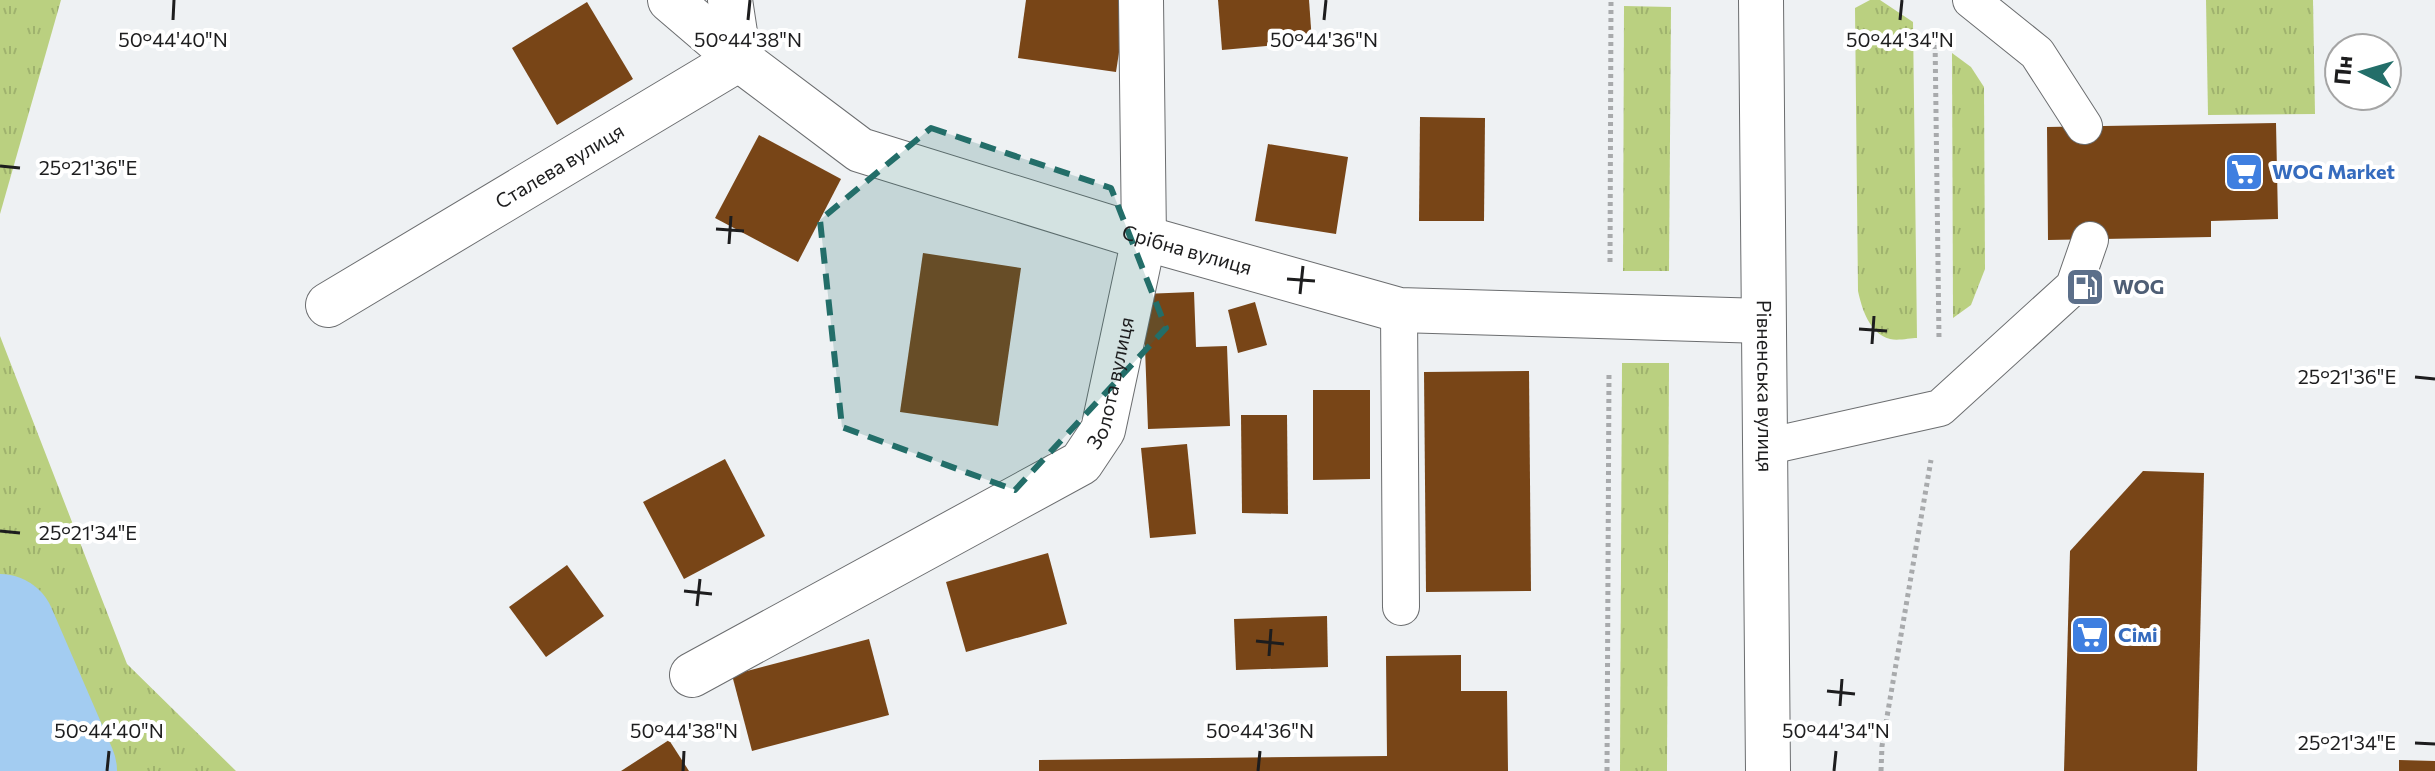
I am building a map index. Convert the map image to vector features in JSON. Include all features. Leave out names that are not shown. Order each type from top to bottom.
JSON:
[{"type":"street","name":"Срібна вулиця","points":[[670,0],[739,59],[860,150],[1144,238],[1399,310],[1763,321]]},
{"type":"street","points":[[730,0],[739,59]]},
{"type":"street","name":"Золота вулиця","points":[[692,675],[1081,463],[1103,430],[1144,238],[1141,0]]},
{"type":"street","name":"Рівненська вулиця","points":[[1761,0],[1768,771]]},
{"type":"street","name":"Сталева вулиця","points":[[328,305],[739,59]]},
{"type":"lane","points":[[1971,0],[2037,53],[2084,126]]},
{"type":"lane","points":[[1765,447],[1940,408],[2074,286],[2090,240]]},
{"type":"lane","points":[[1399,310],[1401,607]]},
{"type":"path","points":[[1607,771],[1611,0]]},
{"type":"path","points":[[1881,771],[1882,746],[1940,408],[1935,31]]},
{"type":"highlighted area","points":[[931,128],[1111,188],[1166,328],[1015,490],[842,427],[820,220]]},
{"type":"green space","points":[[0,0],[61,0],[0,214]]},
{"type":"green space","points":[[1870,0],[1880,0],[1913,22],[1917,338],[1893,340],[1877,332],[1864,313],[1858,291],[1855,8]]},
{"type":"green space","points":[[2206,0],[2313,0],[2315,114],[2208,115]]},
{"type":"green space","points":[[1624,6],[1671,7],[1669,271],[1623,271]]},
{"type":"green space","points":[[1952,53],[1971,67],[1984,87],[1985,269],[1971,305],[1953,318]]},
{"type":"green space","points":[[0,336],[127,664],[236,771],[0,771]]},
{"type":"green space","points":[[1622,363],[1669,363],[1667,771],[1620,771]]},
{"type":"building","points":[[1026,0],[1127,0],[1116,72],[1018,58]]},
{"type":"building","points":[[1218,0],[1309,0],[1312,42],[1222,50]]},
{"type":"building","points":[[587,2],[633,79],[557,125],[512,48]]},
{"type":"building","points":[[1420,117],[1485,118],[1484,221],[1419,221]]},
{"type":"building","points":[[2276,123],[2278,219],[2211,221],[2211,237],[2048,240],[2047,127]]},
{"type":"building","points":[[759,135],[841,179],[798,262],[715,218]]},
{"type":"building","points":[[1268,144],[1348,157],[1336,234],[1255,221]]},
{"type":"building","points":[[923,253],[1021,268],[998,426],[900,412]]},
{"type":"building","points":[[1194,292],[1196,347],[1227,346],[1230,426],[1148,429],[1143,294]]},
{"type":"building","points":[[1255,302],[1267,345],[1238,353],[1228,310]]},
{"type":"building","points":[[1529,371],[1531,591],[1426,592],[1424,372]]},
{"type":"building","points":[[1313,390],[1370,390],[1370,479],[1313,480]]},
{"type":"building","points":[[1241,415],[1287,415],[1288,514],[1242,513]]},
{"type":"building","points":[[1187,444],[1196,534],[1150,538],[1141,448]]},
{"type":"building","points":[[725,459],[765,536],[684,579],[643,502]]},
{"type":"building","points":[[2143,471],[2204,473],[2197,771],[2064,771],[2070,551]]},
{"type":"building","points":[[1048,553],[1067,624],[966,652],[946,582]]},
{"type":"building","points":[[567,565],[604,616],[546,657],[509,607]]},
{"type":"building","points":[[1327,616],[1328,667],[1236,670],[1234,619]]},
{"type":"building","points":[[869,639],[889,715],[752,751],[732,675]]},
{"type":"building","points":[[1461,655],[1461,691],[1507,691],[1508,771],[1039,771],[1039,760],[1387,756],[1386,656]]},
{"type":"building","points":[[669,740],[689,771],[621,771]]},
{"type":"building","points":[[2399,760],[2435,761],[2435,771],[2399,771]]},
{"type":"waterway","points":[[0,630],[61,771]]},
{"type":"place","name":"WOG Market","points":[[2244,172]]},
{"type":"place","name":"WOG","points":[[2085,287]]},
{"type":"place","name":"Сімі","points":[[2090,635]]}]
